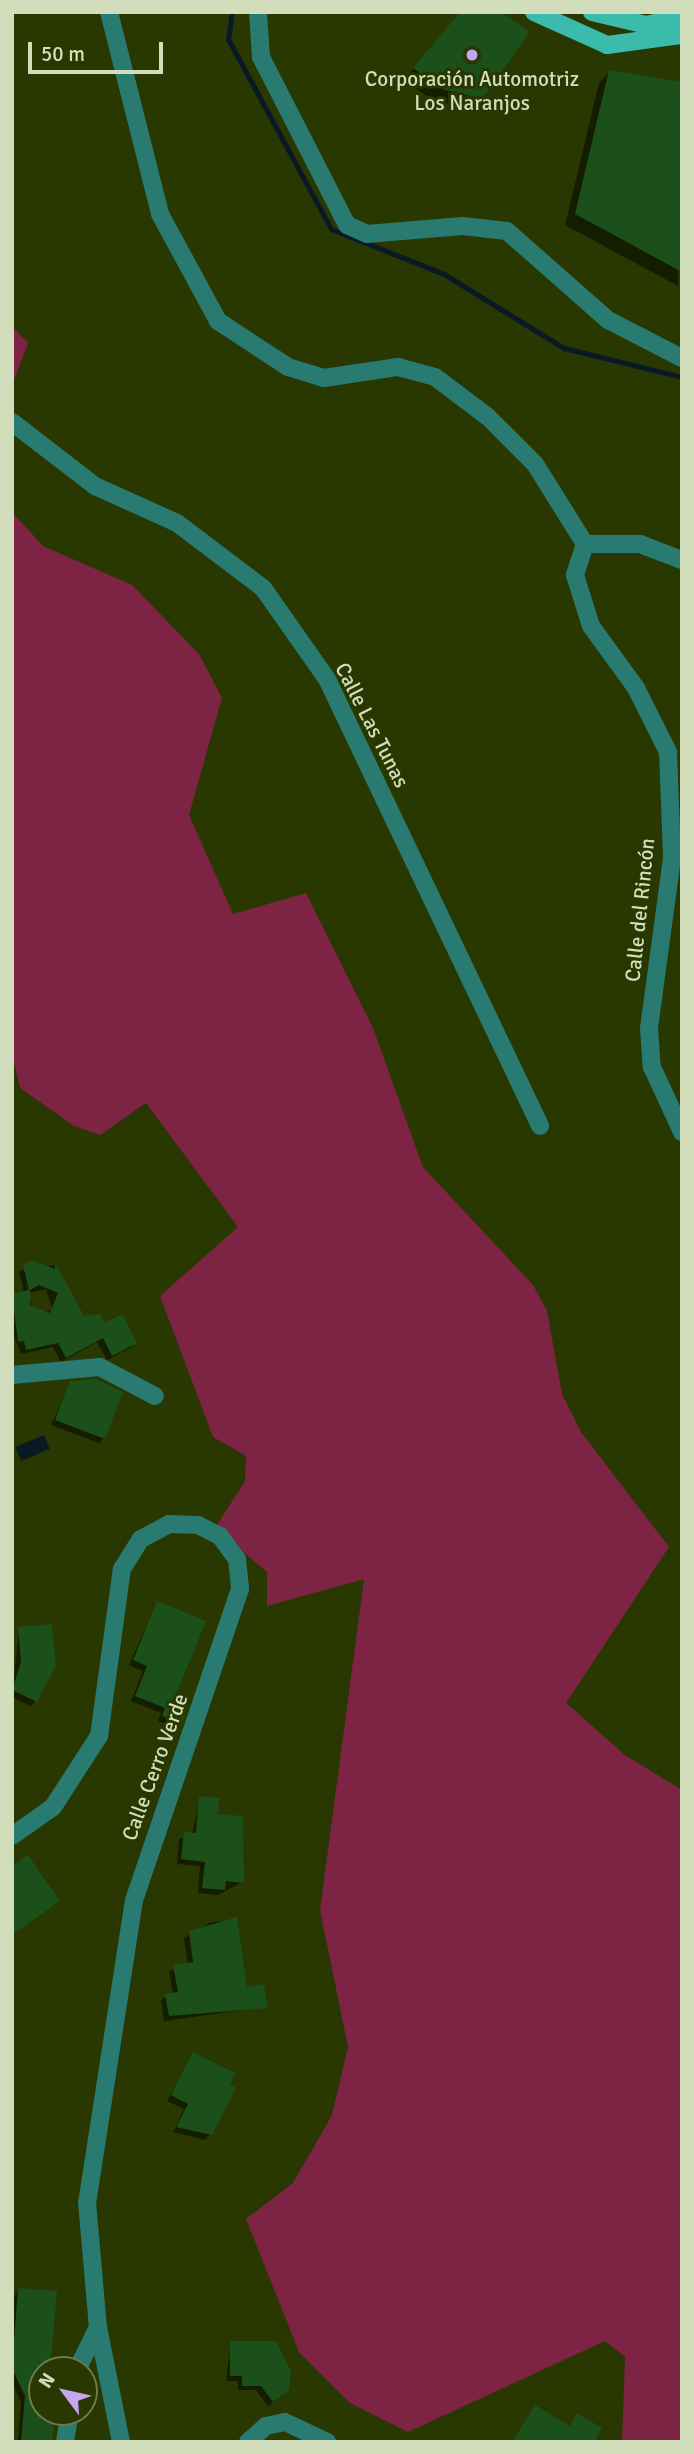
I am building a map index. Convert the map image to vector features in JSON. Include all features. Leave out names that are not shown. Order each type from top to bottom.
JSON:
[{"type":"main road","points":[[534,12],[607,45],[682,35]]},
{"type":"main road","points":[[592,12],[646,25],[682,17]]},
{"type":"street","points":[[109,12],[160,214],[218,321],[288,368],[324,378],[398,367],[435,377],[488,417],[535,464],[586,544],[640,544],[682,560]]},
{"type":"street","points":[[258,12],[261,57],[347,225],[367,234],[463,226],[507,231],[608,320],[682,358]]},
{"type":"street","name":"Calle Las Tunas","points":[[12,422],[95,486],[177,523],[264,588],[327,679],[540,1126]]},
{"type":"street","name":"Calle del Rincón","points":[[586,544],[575,575],[591,626],[636,688],[668,752],[672,858],[649,1028],[652,1067],[682,1132]]},
{"type":"street","points":[[12,1375],[100,1367],[155,1396]]},
{"type":"street","name":"Calle Cerro Verde","points":[[12,1836],[53,1807],[99,1735],[122,1569],[141,1539],[169,1524],[198,1525],[220,1536],[237,1559],[240,1588],[233,1623],[151,1839],[120,1980],[87,2202],[97,2327],[121,2442]]},
{"type":"street","points":[[84,2356],[97,2327]]},
{"type":"street","points":[[248,2442],[266,2426],[285,2422],[327,2442]]},
{"type":"shaded area","points":[[12,326],[28,343],[12,385]]},
{"type":"shaded area","points":[[12,512],[43,546],[132,585],[199,654],[222,698],[189,815],[233,914],[306,893],[373,1028],[423,1167],[533,1285],[547,1311],[562,1394],[581,1432],[669,1547],[566,1703],[625,1755],[682,1790],[682,2442],[622,2442],[625,2357],[605,2341],[408,2432],[350,2403],[299,2352],[246,2219],[293,2183],[332,2115],[348,2047],[320,1910],[364,1579],[267,1606],[267,1572],[215,1528],[245,1481],[246,1456],[213,1437],[160,1296],[238,1227],[146,1103],[100,1135],[74,1126],[20,1088],[12,1054]]},
{"type":"water","points":[[44,1435],[50,1449],[21,1461],[15,1447]]},
{"type":"building","points":[[460,12],[501,12],[530,32],[482,99],[442,89],[413,68]]},
{"type":"building","points":[[609,70],[682,82],[682,272],[575,214]]},
{"type":"building","points":[[31,1260],[55,1269],[55,1262],[84,1316],[100,1314],[105,1323],[122,1314],[137,1343],[112,1356],[103,1338],[66,1358],[58,1343],[26,1350],[24,1341],[18,1342],[12,1294],[29,1290],[23,1265]],"holes":[[[39,1285],[58,1293],[50,1313],[30,1305],[30,1290]]]},
{"type":"building","points":[[95,1379],[123,1392],[105,1439],[55,1420],[70,1381]]},
{"type":"building","points":[[157,1601],[206,1621],[176,1694],[190,1699],[182,1724],[162,1716],[165,1708],[135,1696],[147,1666],[133,1660]]},
{"type":"building","points":[[52,1624],[56,1666],[37,1702],[12,1690],[21,1662],[18,1627]]},
{"type":"building","points":[[199,1796],[219,1798],[218,1814],[243,1816],[244,1883],[226,1881],[225,1890],[202,1888],[205,1862],[181,1859],[184,1832],[196,1833]]},
{"type":"building","points":[[28,1855],[60,1901],[12,1935],[12,1866]]},
{"type":"building","points":[[237,1917],[247,1987],[264,1984],[268,2008],[169,2016],[165,1994],[178,1992],[173,1965],[193,1962],[189,1931]]},
{"type":"building","points":[[193,2052],[235,2073],[230,2084],[236,2088],[212,2135],[176,2127],[188,2104],[171,2095]]},
{"type":"building","points":[[18,2288],[57,2291],[51,2356],[28,2356],[28,2426],[54,2426],[52,2442],[21,2442],[25,2396],[12,2368]]},
{"type":"building","points":[[230,2341],[276,2341],[291,2372],[289,2390],[273,2402],[261,2386],[242,2386],[242,2376],[230,2376]]},
{"type":"building","points":[[535,2405],[570,2426],[577,2413],[602,2428],[594,2442],[512,2442]]},
{"type":"waterway","points":[[232,12],[228,39],[331,229],[444,274],[564,348],[682,377]]},
{"type":"place","name":"Corporación Automotriz Los Naranjos","points":[[472,55]]}]
